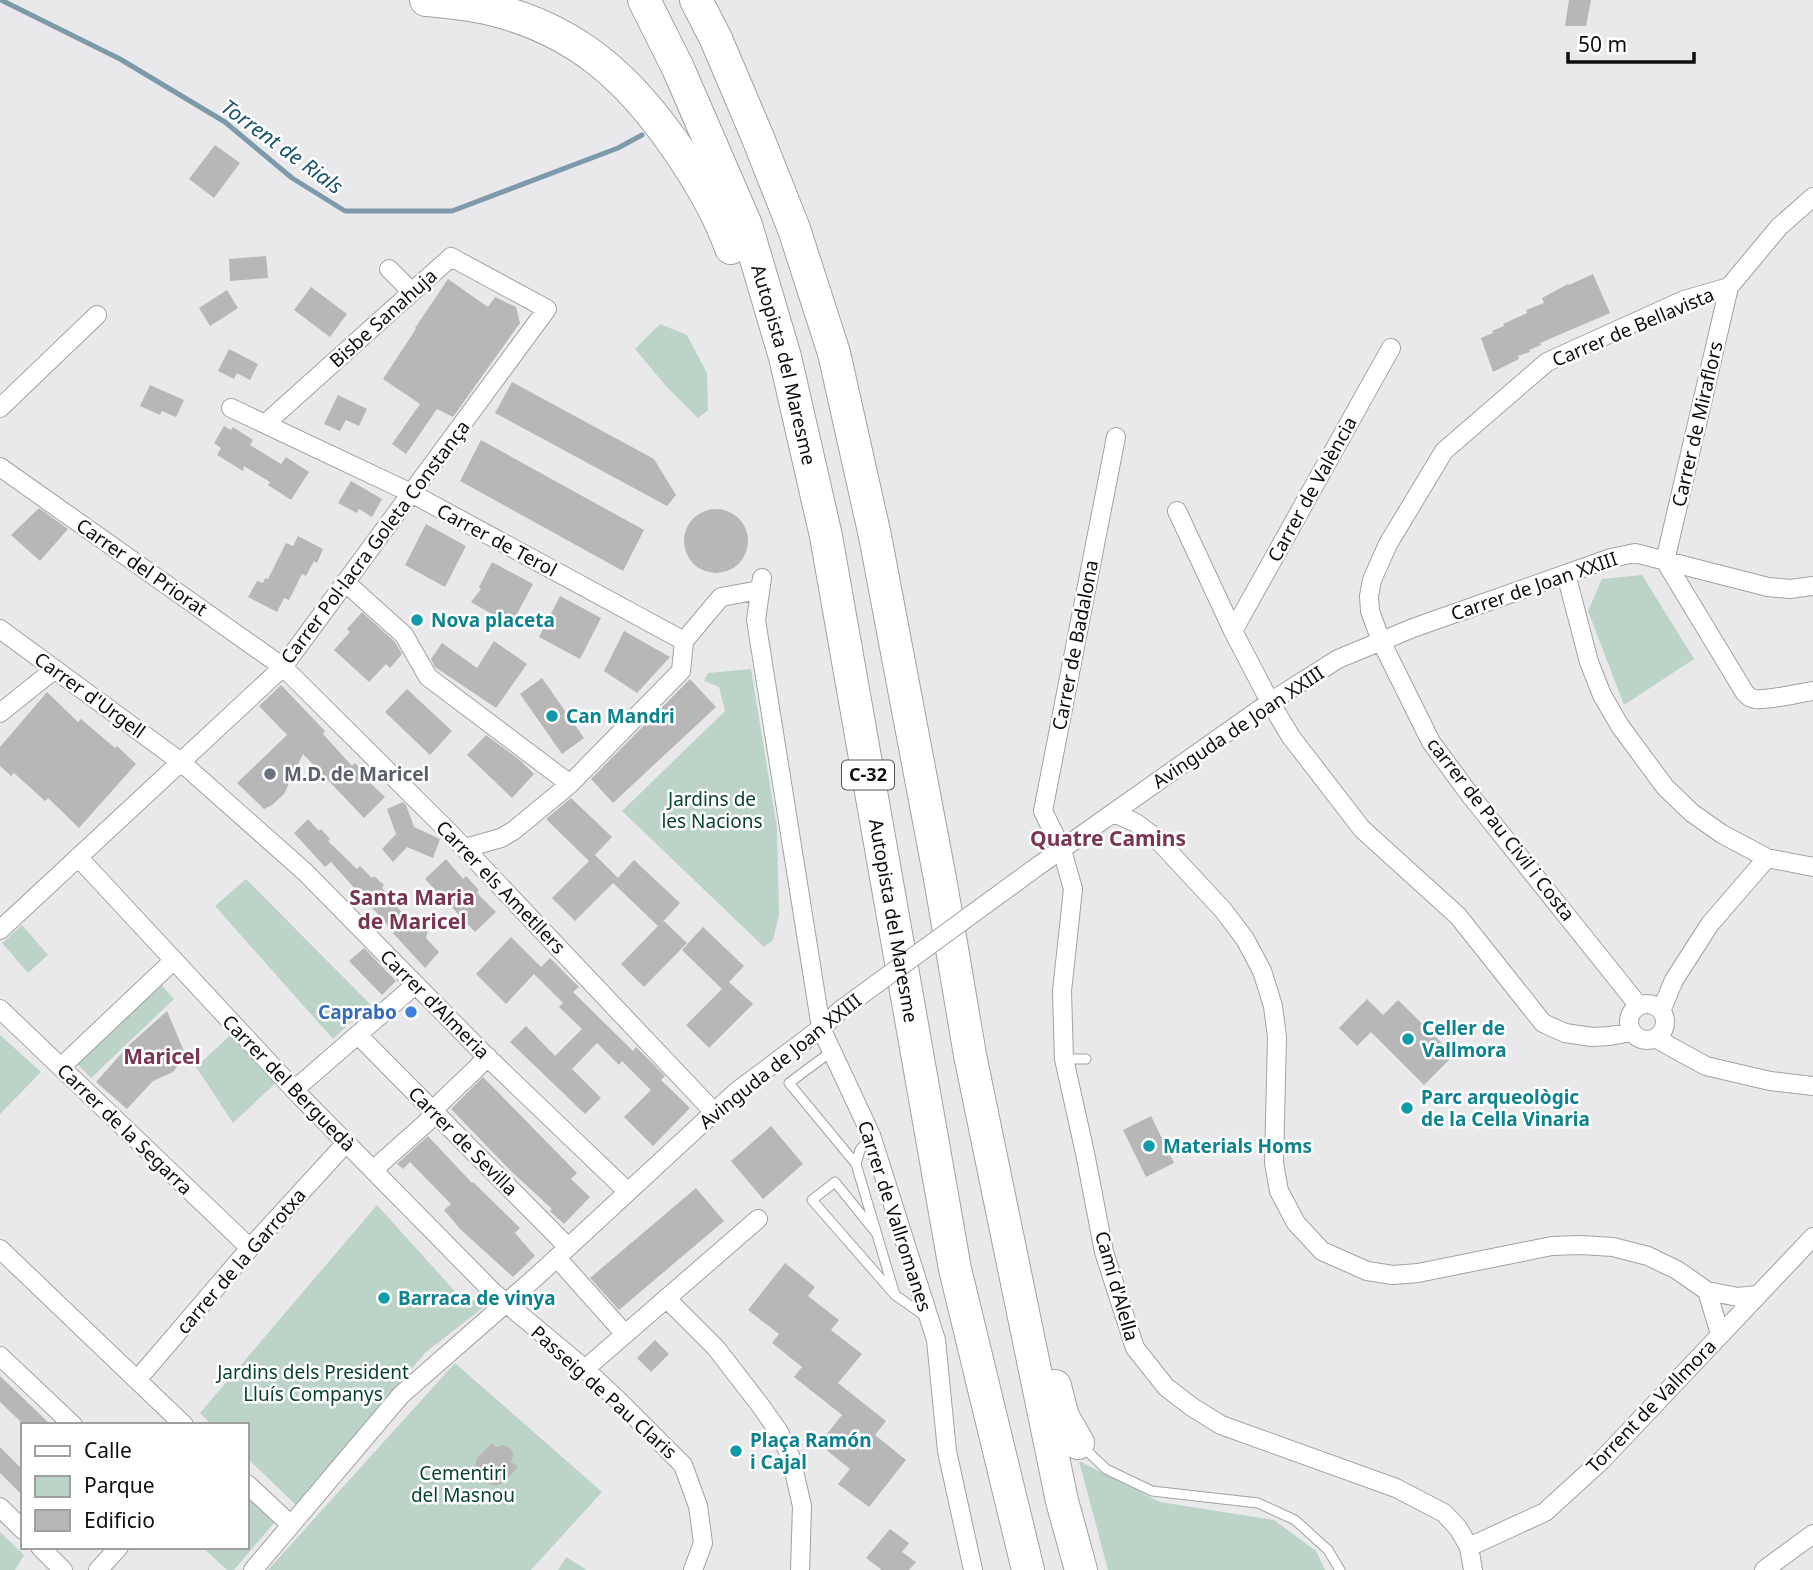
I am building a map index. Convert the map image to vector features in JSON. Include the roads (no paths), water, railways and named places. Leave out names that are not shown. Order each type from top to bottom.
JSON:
[{"type":"highway","points":[[426,0],[486,8],[550,30],[593,56],[627,85],[664,129],[701,183],[724,227],[760,330],[785,357]]},
{"type":"highway","name":"Autopista del Maresme","points":[[644,0],[678,68],[746,225],[785,357],[826,536],[954,1269],[1028,1570]]},
{"type":"highway","name":"C-32","points":[[696,0],[721,51],[794,229],[834,353],[877,549],[941,884],[970,1055],[1062,1501],[1081,1570]]},
{"type":"highway","points":[[970,1055],[1039,1331],[1063,1417],[1078,1443]]},
{"type":"street","points":[[1729,286],[1779,227],[1813,197]]},
{"type":"street","name":"Bisbe Sanahuja","points":[[265,424],[452,257],[547,309]]},
{"type":"street","points":[[389,269],[412,292]]},
{"type":"street","name":"Carrer de Miraflors","points":[[1665,561],[1729,286]]},
{"type":"street","name":"Carrer de Bellavista","points":[[1381,641],[1370,611],[1372,580],[1388,544],[1444,451],[1547,362],[1684,300],[1729,286]]},
{"type":"street","name":"Carrer Pol·lacra Goleta Constança","points":[[0,930],[283,667],[547,309]]},
{"type":"street","points":[[0,408],[97,315]]},
{"type":"street","name":"Carrer de València","points":[[1233,631],[1391,348]]},
{"type":"street","name":"Carrer de Terol","points":[[231,408],[411,493],[684,641]]},
{"type":"street","name":"Carrer de Badalona","points":[[1062,850],[1043,811],[1116,437]]},
{"type":"street","name":"Carrer del Priorat","points":[[0,467],[283,667]]},
{"type":"street","points":[[1177,511],[1233,631],[1270,702],[1291,737],[1362,829],[1458,916],[1543,1023],[1565,1033],[1592,1037],[1632,1032]]},
{"type":"street","name":"Carrer de Joan XXIII","points":[[1381,641],[1611,558],[1635,553],[1768,587],[1790,589],[1813,586]]},
{"type":"street","points":[[1665,561],[1749,697],[1756,699],[1813,691]]},
{"type":"street","points":[[1566,574],[1589,662],[1602,695],[1620,726],[1665,787],[1692,813],[1722,834],[1767,858],[1813,867]]},
{"type":"street","points":[[345,582],[404,635],[428,677],[570,784]]},
{"type":"street","name":"Carrer de Vallromanes","points":[[684,641],[721,597],[761,584],[756,620],[821,1028],[871,1135],[936,1340],[947,1451],[973,1570]]},
{"type":"street","name":"Carrer d'Urgell","points":[[0,629],[181,762]]},
{"type":"street","points":[[465,848],[501,838],[513,831],[570,784],[681,671],[684,641]]},
{"type":"street","name":"Avinguda de Joan XXIII","points":[[253,1570],[401,1395],[563,1252],[736,1092],[842,1009],[1270,702],[1338,659],[1381,641]]},
{"type":"street","name":"carrer de Pau Civil i Costa","points":[[1381,641],[1431,742],[1639,1006]]},
{"type":"street","name":"Carrer els Ametllers","points":[[283,667],[465,848],[714,1112]]},
{"type":"street","points":[[0,713],[55,669]]},
{"type":"street","name":"Carrer d'Almeria","points":[[181,762],[305,872],[415,985],[627,1191]]},
{"type":"street","points":[[1114,813],[1136,823],[1157,839],[1223,910],[1245,939],[1262,971],[1273,1006],[1277,1037],[1274,1163],[1279,1191],[1296,1223],[1322,1251],[1367,1271],[1393,1275],[1418,1273],[1552,1246],[1613,1247],[1648,1256],[1677,1270],[1707,1292],[1738,1297],[1757,1295]]},
{"type":"street","name":"Camí d'Alella","points":[[1062,850],[1073,889],[1062,991],[1064,1059],[1104,1252],[1135,1348],[1166,1387],[1221,1425],[1396,1488],[1444,1513],[1458,1528],[1469,1547],[1473,1570]]},
{"type":"street","name":"Carrer del Berguedà","points":[[78,857],[294,1090],[505,1303]]},
{"type":"street","points":[[1661,1011],[1674,981],[1710,924],[1767,858]]},
{"type":"street","points":[[61,1067],[174,960]]},
{"type":"street","points":[[294,1090],[415,985]]},
{"type":"street","points":[[1652,1005],[1661,1011],[1665,1020],[1660,1035],[1650,1040],[1640,1039],[1632,1032],[1629,1027],[1632,1011],[1639,1006],[1652,1005]]},
{"type":"street","name":"Carrer de la Segarra","points":[[0,1009],[250,1248]]},
{"type":"street","name":"Carrer de Sevilla","points":[[358,1035],[435,1112],[563,1252],[625,1334]]},
{"type":"street","points":[[1655,1038],[1706,1066],[1770,1081],[1813,1086]]},
{"type":"street","points":[[373,1170],[488,1057]]},
{"type":"street","name":"carrer de la Garrotxa","points":[[137,1380],[250,1248],[346,1143]]},
{"type":"street","points":[[585,1370],[758,1219]]},
{"type":"street","name":"Torrent de Vallmora","points":[[1469,1547],[1545,1512],[1601,1460],[1813,1237]]},
{"type":"street","points":[[0,1249],[182,1423]]},
{"type":"street","points":[[1707,1292],[1720,1334]]},
{"type":"street","points":[[666,1298],[716,1348],[779,1432],[791,1458],[802,1506],[800,1570]]},
{"type":"street","name":"Passeig de Pau Claris","points":[[505,1303],[585,1370],[683,1465],[698,1506],[703,1544],[693,1570]]},
{"type":"street","points":[[0,1356],[71,1423]]},
{"type":"street","points":[[248,1485],[291,1525]]},
{"type":"street","points":[[0,1507],[21,1528]]},
{"type":"street","points":[[1764,1570],[1813,1534]]},
{"type":"street","points":[[42,1549],[63,1570]]},
{"type":"street","points":[[98,1570],[117,1549]]},
{"type":"lane","points":[[832,1051],[789,1083],[856,1164],[895,1295]]},
{"type":"lane","points":[[1064,1059],[1086,1059]]},
{"type":"lane","points":[[856,1164],[860,1150],[871,1135]]},
{"type":"lane","points":[[877,1234],[835,1182],[812,1200],[895,1295],[929,1318]]},
{"type":"lane","points":[[1078,1443],[1106,1469],[1152,1492],[1258,1503],[1295,1520],[1328,1550],[1340,1570]]},
{"type":"waterway","name":"Torrent de Rials","points":[[1,0],[120,59],[225,122],[292,178],[345,211],[452,211],[618,148],[642,135]]},
{"type":"place","name":"Nova placeta","points":[[417,620]]},
{"type":"place","name":"Can Mandri","points":[[552,716]]},
{"type":"place","name":"M.D. de Maricel","points":[[270,774]]},
{"type":"place","name":"Caprabo","points":[[411,1012]]},
{"type":"place","name":"Celler de Vallmora","points":[[1408,1039]]},
{"type":"place","name":"Parc arqueològic de la Cella Vinaria","points":[[1407,1108]]},
{"type":"place","name":"Materials Homs","points":[[1149,1146]]},
{"type":"place","name":"Barraca de vinya","points":[[384,1298]]},
{"type":"place","name":"Plaça Ramón i Cajal","points":[[736,1451]]},
{"type":"district","name":"Quatre Camins","points":[[1108,839]]},
{"type":"district","name":"Santa Maria de Maricel","points":[[412,910]]},
{"type":"district","name":"Maricel","points":[[162,1057]]},
{"type":"park label","name":"Jardins de les Nacions","points":[[712,810]]},
{"type":"park label","name":"Jardins dels President Lluís Companys","points":[[313,1383]]},
{"type":"park label","name":"Cementiri del Masnou","points":[[463,1484]]}]
